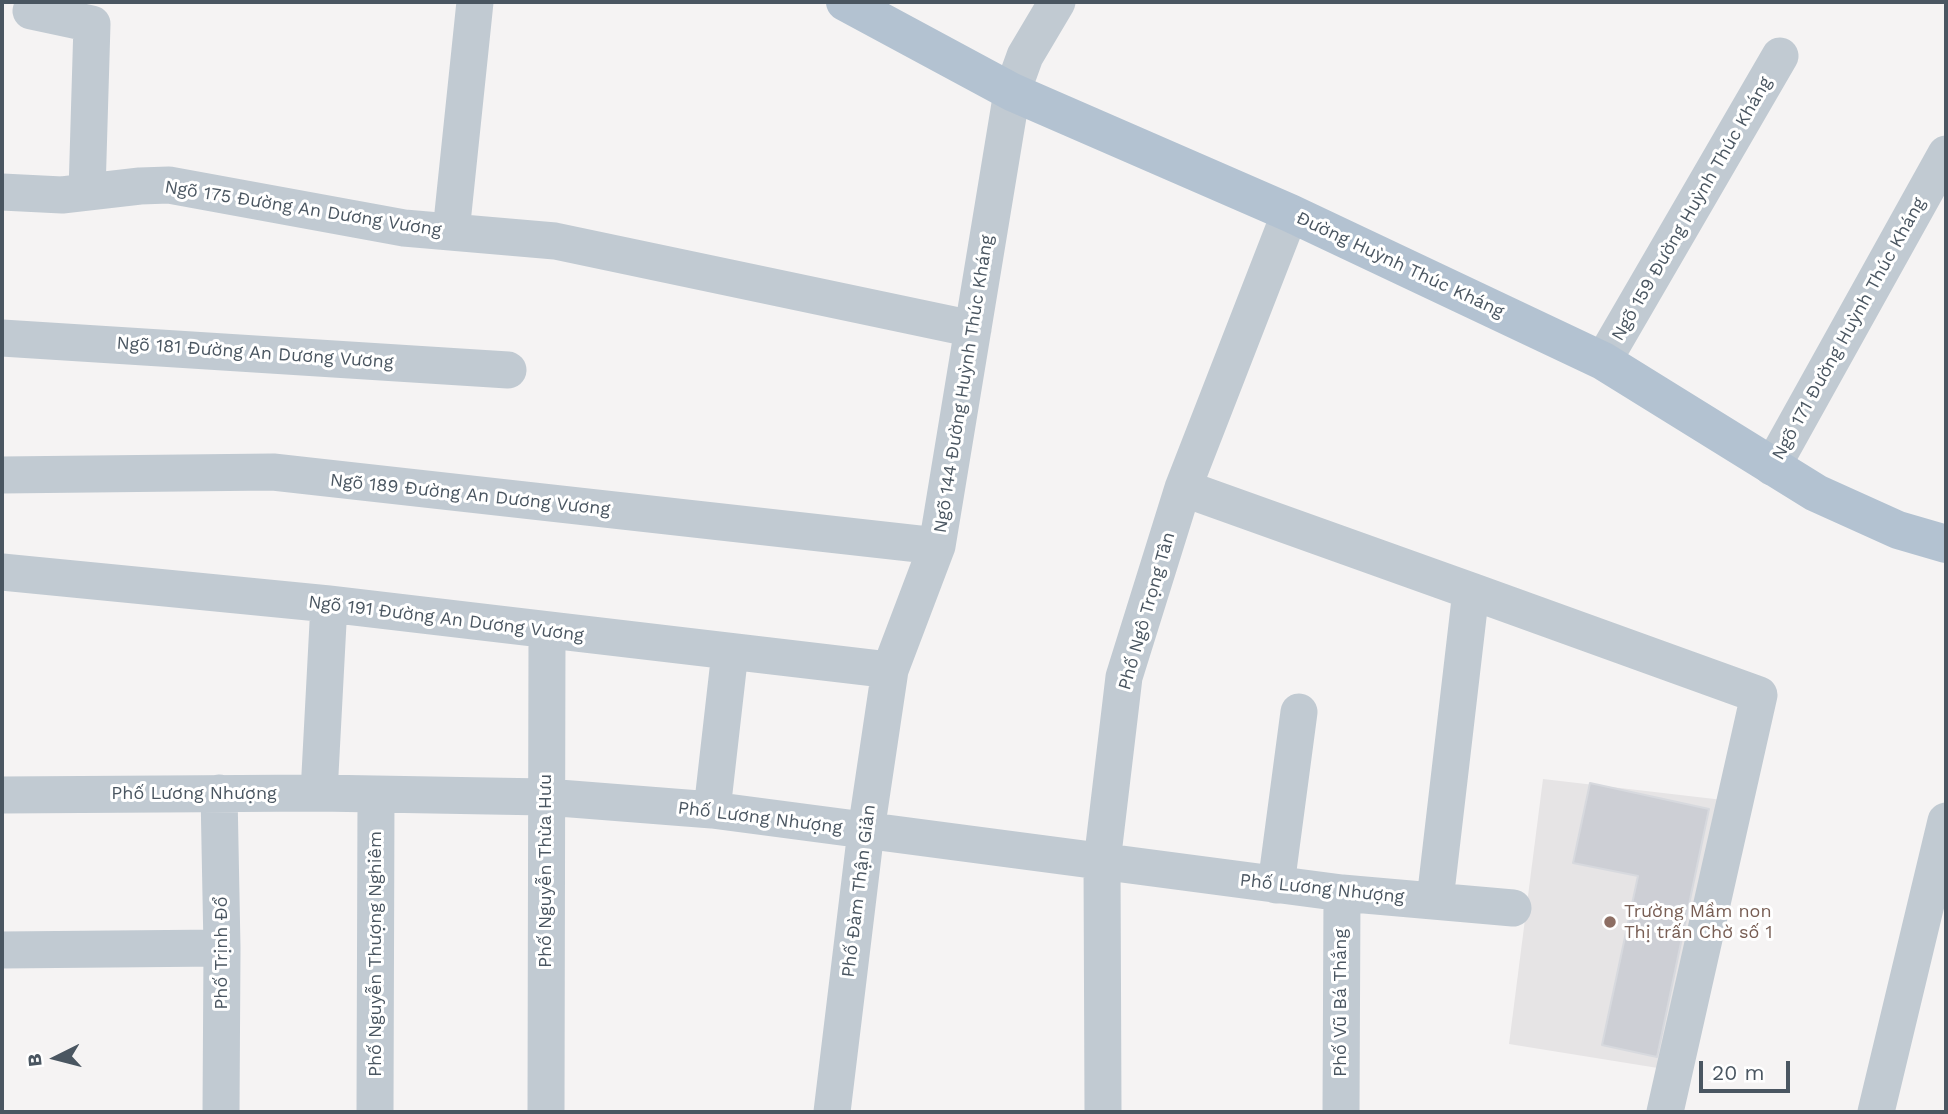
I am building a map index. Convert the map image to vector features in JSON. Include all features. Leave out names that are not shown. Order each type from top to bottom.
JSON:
[{"type":"main road","name":"Đường Huỳnh Thúc Kháng","points":[[845,2],[1012,92],[1290,214],[1603,361],[1816,493],[1898,530],[1946,544]]},
{"type":"street","points":[[451,232],[475,2]]},
{"type":"street","name":"Ngõ 144 Đường Huỳnh Thúc Kháng","points":[[890,670],[937,547],[1012,92],[1025,56],[1057,2]]},
{"type":"street","points":[[31,10],[92,24],[87,192]]},
{"type":"street","name":"Ngõ 159 Đường Huỳnh Thúc Kháng","points":[[1603,361],[1780,56]]},
{"type":"street","name":"Ngõ 171 Đường Huỳnh Thúc Kháng","points":[[1772,467],[1946,154]]},
{"type":"street","name":"Ngõ 175 Đường An Dương Vương","points":[[2,192],[62,195],[169,185],[404,228],[555,242],[973,330]]},
{"type":"street","name":"Phố Ngô Trọng Tân","points":[[1103,1112],[1102,862],[1124,677],[1183,488],[1290,214]]},
{"type":"street","name":"Ngõ 181 Đường An Dương Vương","points":[[2,338],[508,370]]},
{"type":"street","name":"Ngõ 189 Đường An Dương Vương","points":[[2,475],[273,472],[937,547]]},
{"type":"street","points":[[1183,488],[1759,695],[1665,1112]]},
{"type":"street","name":"Ngõ 191 Đường An Dương Vương","points":[[2,572],[329,604],[890,670]]},
{"type":"street","points":[[1435,900],[1471,591]]},
{"type":"street","points":[[319,793],[329,604]]},
{"type":"street","name":"Phố Nguyễn Thừa Hưu","points":[[546,1112],[547,631]]},
{"type":"street","points":[[712,810],[730,652]]},
{"type":"street","name":"Phố Đàm Thận Giản","points":[[832,1112],[866,831],[890,670]]},
{"type":"street","points":[[1276,885],[1300,712]]},
{"type":"street","name":"Phố Trịnh Đổ","points":[[219,793],[221,1112]]},
{"type":"street","name":"Phố Lương Nhượng","points":[[2,795],[319,793],[546,797],[712,810],[1276,885],[1513,908]]},
{"type":"street","name":"Phố Nguyễn Thượng Nghiêm","points":[[375,1112],[376,795]]},
{"type":"street","points":[[1876,1112],[1944,841]]},
{"type":"street","name":"Phố Vũ Bá Thắng","points":[[1341,1112],[1342,893]]},
{"type":"street","points":[[2,950],[222,948]]},
{"type":"shaded area","name":"Trường Mầm non Thị trấn Chờ số 1","points":[[1543,779],[1723,800],[1664,1069],[1509,1044]]},
{"type":"building","points":[[1590,783],[1709,809],[1657,1057],[1602,1045],[1638,876],[1573,863]]},
{"type":"place","name":"Trường Mầm non Thị trấn Chờ số 1","points":[[1610,922]]}]
